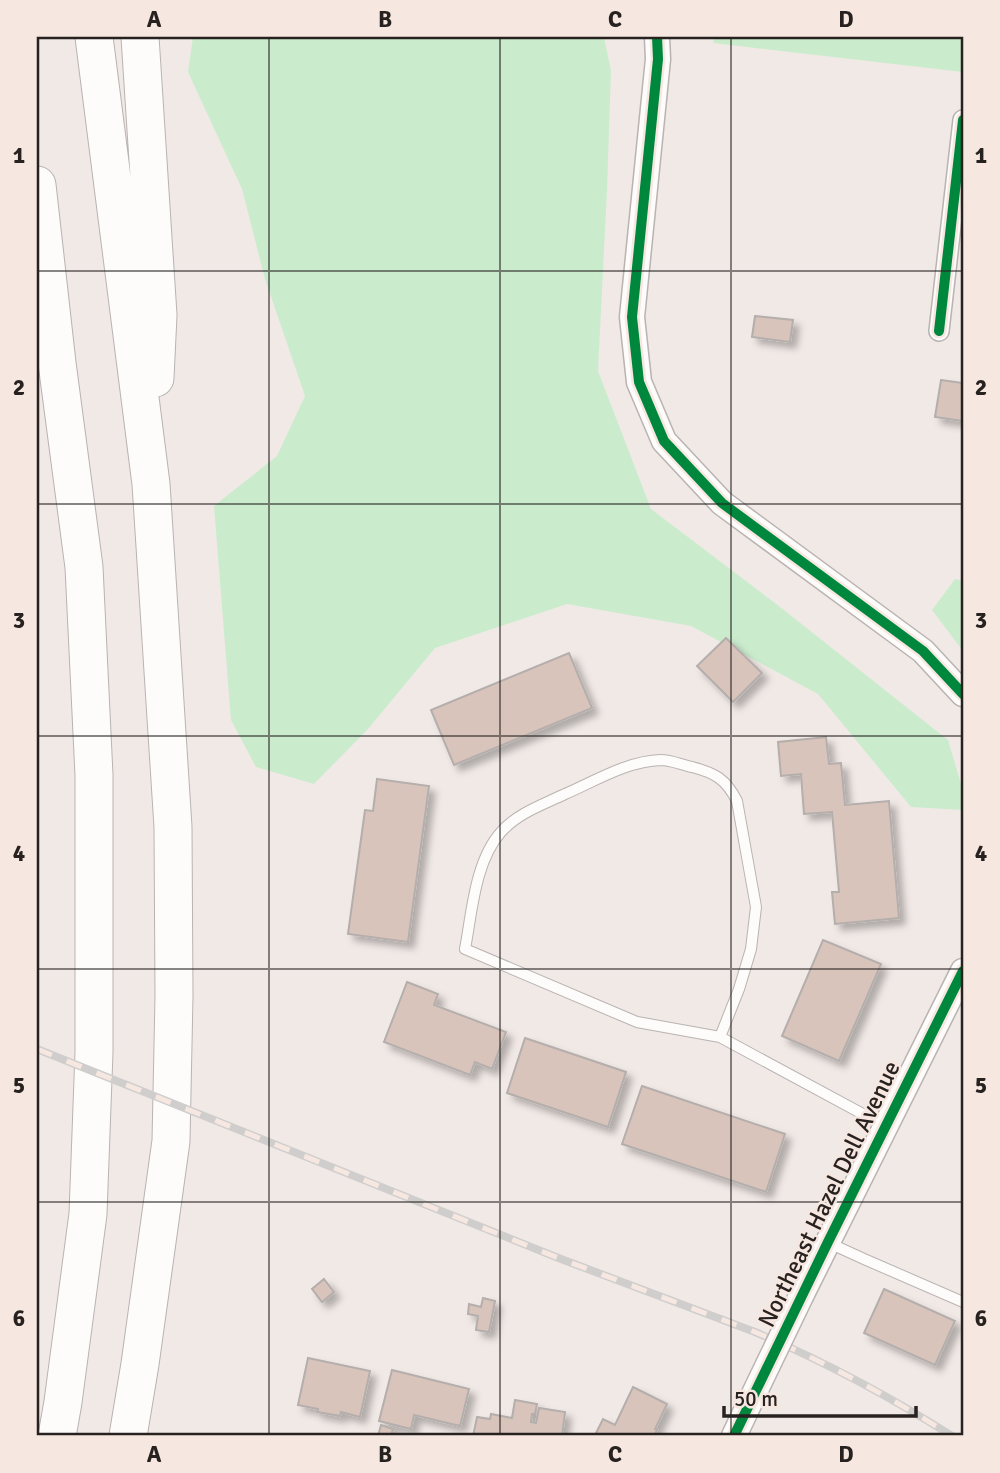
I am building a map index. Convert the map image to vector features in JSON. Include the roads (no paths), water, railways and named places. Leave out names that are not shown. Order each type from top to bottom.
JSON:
[{"type":"highway","points":[[94,37],[151,484],[173,827],[171,1141],[128,1436]]},
{"type":"highway","points":[[140,37],[158,316],[151,484]]},
{"type":"highway","points":[[37,186],[84,567],[94,775],[94,1052],[88,1214],[57,1436]]},
{"type":"highway","points":[[37,396],[84,567]]},
{"type":"street","points":[[657,37],[658,59],[632,317],[639,382],[664,441],[722,503],[923,651],[963,694]]},
{"type":"street","points":[[939,331],[963,120]]},
{"type":"street","name":"Northeast Hazel Dell Avenue","points":[[734,1436],[963,971]]},
{"type":"lane","points":[[720,1037],[751,949],[756,907],[737,801],[721,778],[709,771],[663,760],[632,764],[518,816],[500,832],[486,853],[478,877],[465,949],[637,1022],[720,1037],[885,1126]]},
{"type":"lane","points":[[828,1242],[963,1302]]},
{"type":"railway","points":[[37,1049],[561,1259],[755,1332],[855,1380],[952,1436]]}]
